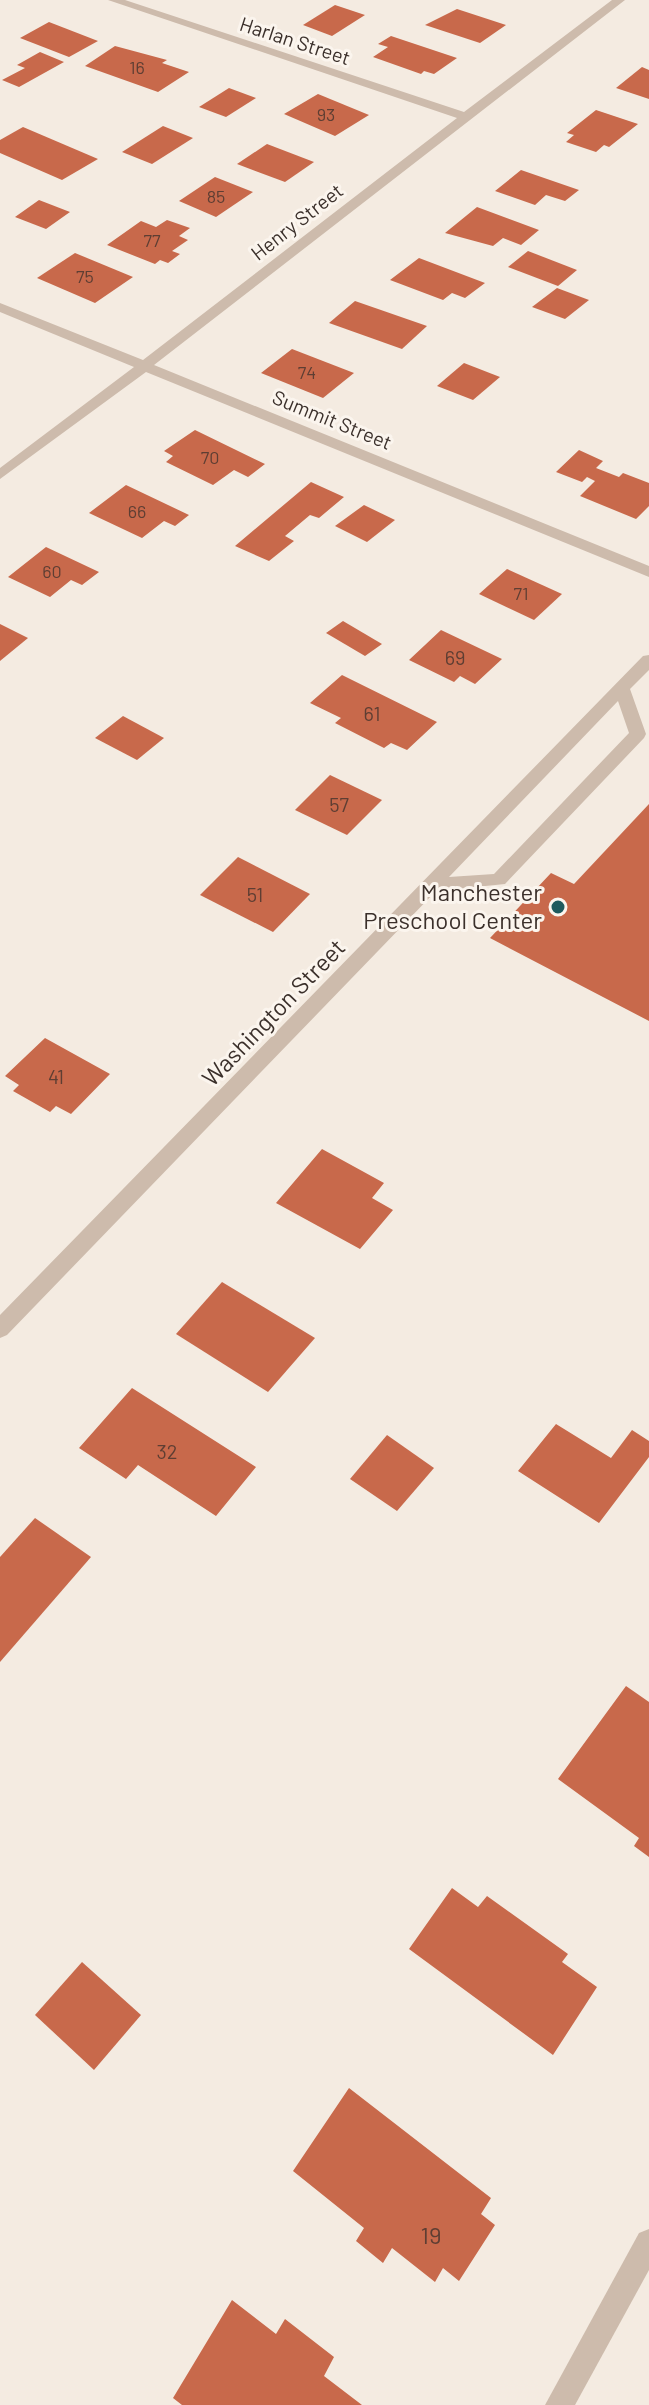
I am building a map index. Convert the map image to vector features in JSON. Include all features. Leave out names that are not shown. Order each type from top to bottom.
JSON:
[{"type":"street","name":"Harlan Street","points":[[114,0],[464,116]]},
{"type":"street","name":"Henry Street","points":[[0,475],[147,366],[464,116],[619,0]]},
{"type":"street","name":"Summit Street","points":[[0,307],[649,572]]},
{"type":"street","name":"Washington Street","points":[[0,1329],[649,660]]},
{"type":"street","points":[[432,885],[499,880],[638,734],[622,688]]},
{"type":"street","points":[[559,2405],[649,2243]]},
{"type":"building","points":[[335,5],[365,15],[332,36],[303,25]]},
{"type":"building","points":[[457,9],[506,25],[480,43],[425,25]]},
{"type":"building","points":[[49,22],[98,41],[69,57],[20,38]]},
{"type":"building","points":[[391,36],[457,58],[434,74],[424,71],[421,74],[373,57],[388,47],[378,44]]},
{"type":"building","points":[[115,46],[167,60],[162,63],[189,72],[158,92],[85,66]]},
{"type":"building","points":[[40,52],[64,62],[19,87],[2,80],[25,68],[17,65]]},
{"type":"building","points":[[642,67],[649,70],[649,99],[616,88]]},
{"type":"building","points":[[229,88],[256,98],[226,117],[199,107]]},
{"type":"building","points":[[318,94],[369,115],[335,136],[284,114]]},
{"type":"building","points":[[596,110],[638,124],[609,147],[604,145],[596,152],[566,142],[574,135],[567,133]]},
{"type":"building","points":[[163,126],[193,138],[152,164],[122,152]]},
{"type":"building","points":[[23,127],[98,159],[62,180],[0,153],[0,140]]},
{"type":"building","points":[[267,144],[314,162],[285,182],[237,164]]},
{"type":"building","points":[[521,170],[579,190],[565,201],[546,195],[535,205],[495,191]]},
{"type":"building","points":[[215,177],[253,192],[216,217],[179,201]]},
{"type":"building","points":[[39,200],[70,212],[46,229],[15,217]]},
{"type":"building","points":[[477,207],[539,230],[521,245],[503,238],[493,246],[445,233]]},
{"type":"building","points":[[167,220],[190,228],[179,236],[188,240],[172,251],[180,254],[168,263],[160,260],[155,264],[107,245],[141,221],[156,227]]},
{"type":"building","points":[[528,251],[577,270],[558,286],[508,267]]},
{"type":"building","points":[[75,253],[133,277],[95,303],[37,278]]},
{"type":"building","points":[[419,258],[485,283],[465,298],[452,293],[443,300],[390,280]]},
{"type":"building","points":[[557,288],[589,300],[565,319],[532,307]]},
{"type":"building","points":[[355,301],[427,326],[402,349],[329,323]]},
{"type":"building","points":[[292,349],[354,373],[323,398],[261,373]]},
{"type":"building","points":[[464,363],[500,377],[473,400],[437,386]]},
{"type":"building","points":[[195,430],[265,464],[248,477],[234,470],[213,485],[166,462],[173,456],[164,451]]},
{"type":"building","points":[[579,450],[603,461],[596,468],[619,477],[623,473],[649,483],[649,506],[636,519],[580,496],[595,481],[587,477],[582,482],[556,472]]},
{"type":"building","points":[[311,482],[344,497],[319,518],[310,515],[285,536],[294,541],[269,561],[235,546]]},
{"type":"building","points":[[126,485],[189,515],[175,526],[164,521],[142,538],[89,513]]},
{"type":"building","points":[[364,505],[395,520],[367,542],[335,526]]},
{"type":"building","points":[[46,547],[99,572],[82,585],[71,580],[50,597],[8,577]]},
{"type":"building","points":[[507,569],[562,594],[534,620],[479,594]]},
{"type":"building","points":[[343,621],[382,644],[365,656],[326,633]]},
{"type":"building","points":[[0,624],[28,638],[0,661]]},
{"type":"building","points":[[441,630],[502,659],[475,684],[460,676],[454,682],[409,660]]},
{"type":"building","points":[[342,675],[437,722],[407,750],[391,743],[384,748],[335,723],[341,718],[310,703]]},
{"type":"building","points":[[123,716],[164,738],[137,760],[95,738]]},
{"type":"building","points":[[330,775],[382,800],[347,835],[295,810]]},
{"type":"building","points":[[649,804],[649,1021],[490,938],[551,873],[574,884]]},
{"type":"building","points":[[238,857],[310,894],[273,932],[200,895]]},
{"type":"building","points":[[45,1038],[110,1074],[71,1114],[56,1106],[50,1112],[13,1091],[19,1085],[5,1076]]},
{"type":"building","points":[[322,1149],[384,1183],[372,1198],[393,1210],[360,1249],[276,1203]]},
{"type":"building","points":[[222,1282],[315,1338],[268,1392],[176,1334]]},
{"type":"building","points":[[132,1388],[256,1467],[216,1516],[138,1465],[126,1479],[79,1448]]},
{"type":"building","points":[[556,1424],[611,1458],[632,1430],[649,1441],[649,1457],[599,1523],[518,1471]]},
{"type":"building","points":[[387,1435],[434,1468],[397,1511],[350,1479]]},
{"type":"building","points":[[35,1518],[91,1557],[0,1662],[0,1557]]},
{"type":"building","points":[[626,1686],[649,1702],[649,1857],[634,1846],[639,1838],[558,1779]]},
{"type":"building","points":[[452,1888],[478,1907],[487,1896],[568,1954],[562,1962],[597,1987],[553,2055],[409,1949]]},
{"type":"building","points":[[82,1962],[141,2015],[94,2070],[35,2015]]},
{"type":"building","points":[[349,2088],[491,2198],[481,2214],[495,2225],[459,2281],[443,2268],[435,2282],[392,2248],[383,2263],[356,2241],[364,2228],[293,2171]]},
{"type":"building","points":[[232,2300],[276,2334],[285,2319],[334,2357],[324,2376],[362,2405],[182,2405],[173,2398]]},
{"type":"place","name":"Manchester Preschool Center","points":[[558,907]]}]
